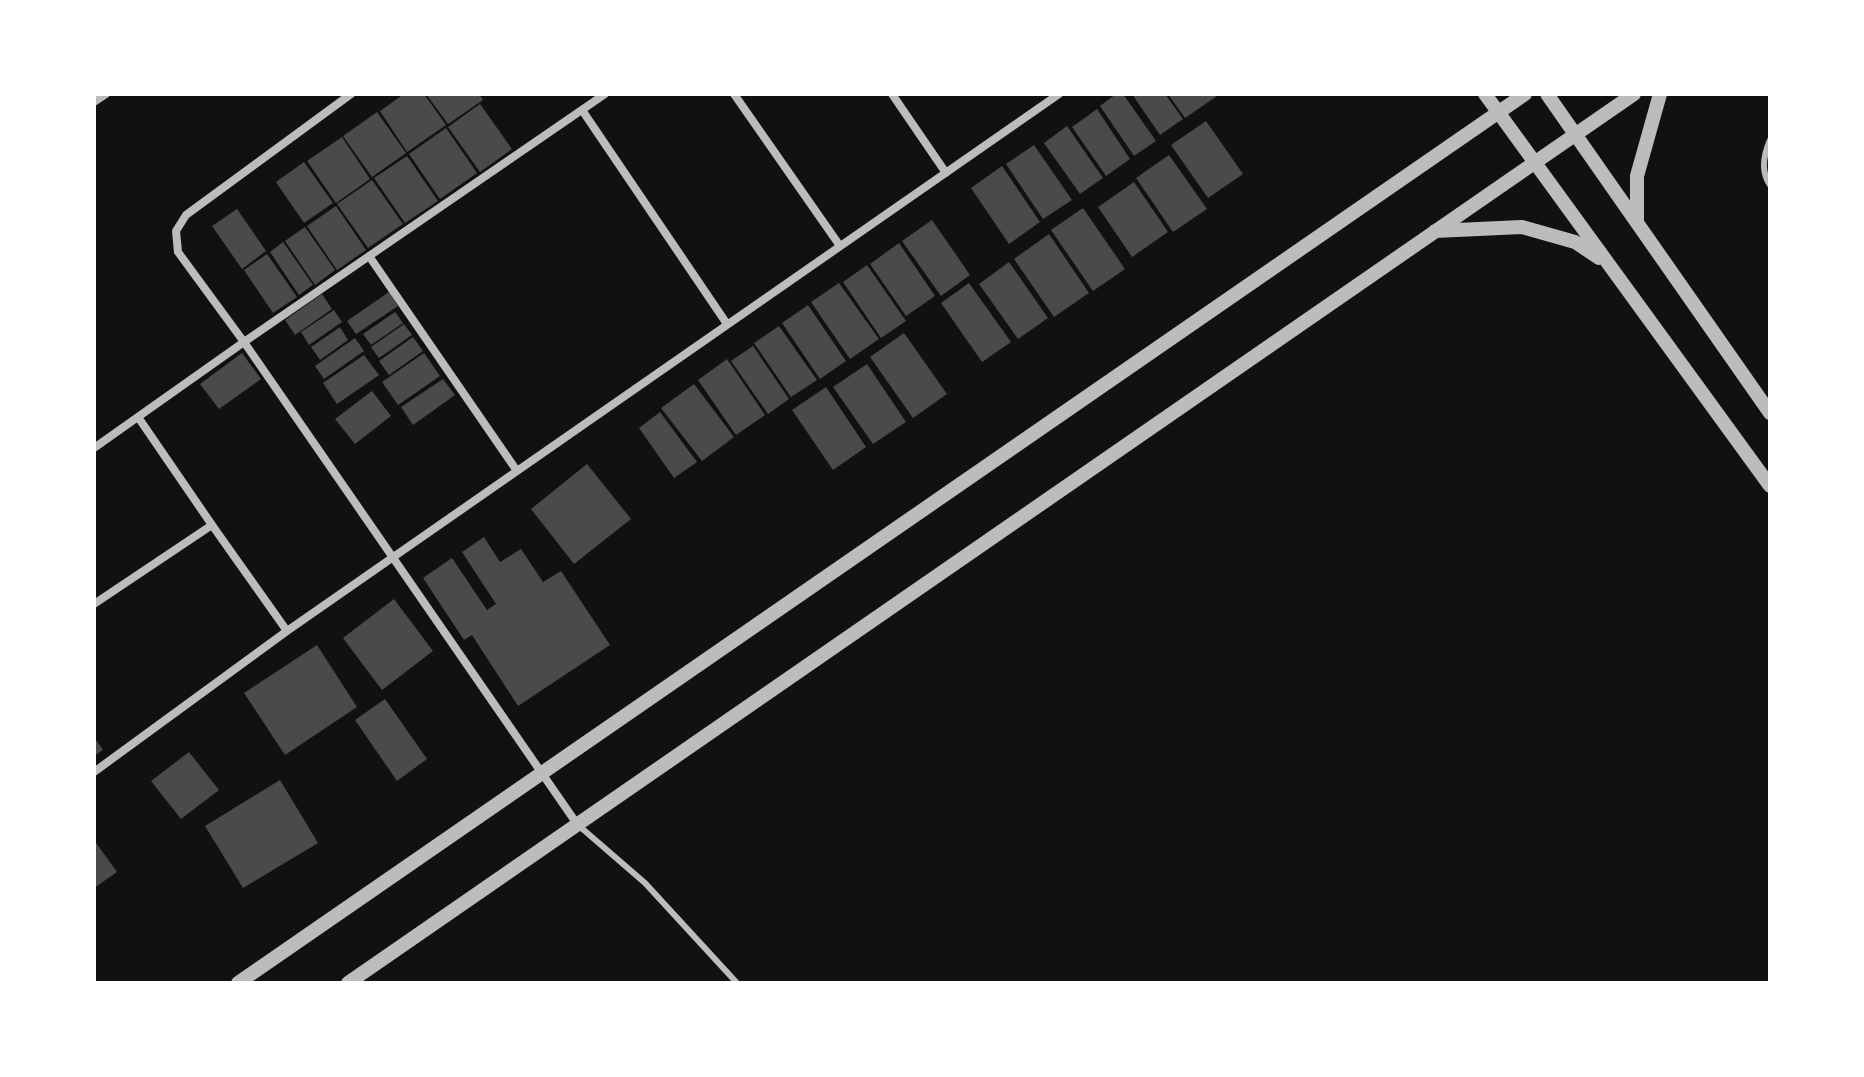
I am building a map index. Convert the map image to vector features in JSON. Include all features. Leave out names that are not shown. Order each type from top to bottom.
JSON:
[{"type":"street","points":[[94,102],[106,94]]},
{"type":"street","points":[[351,94],[186,215],[176,231],[178,252],[244,342],[577,824]]},
{"type":"street","points":[[94,448],[605,94]]},
{"type":"street","points":[[734,94],[840,246]]},
{"type":"street","points":[[892,94],[946,173]]},
{"type":"street","points":[[94,772],[287,631],[1059,94]]},
{"type":"street","points":[[1485,94],[1770,486]]},
{"type":"street","points":[[238,983],[1525,94]]},
{"type":"street","points":[[1547,94],[1770,413]]},
{"type":"street","points":[[348,983],[1634,94]]},
{"type":"street","points":[[1637,222],[1637,176],[1660,94]]},
{"type":"street","points":[[582,110],[727,324]]},
{"type":"street","points":[[1433,231],[1522,227],[1575,242],[1610,265]]},
{"type":"street","points":[[369,256],[517,471]]},
{"type":"street","points":[[138,417],[287,631]]},
{"type":"street","points":[[94,604],[212,525]]},
{"type":"lane","points":[[1770,140],[1763,155],[1766,179],[1770,185]]},
{"type":"lane","points":[[577,824],[645,883],[737,983]]},
{"type":"building","points":[[404,94],[424,94],[446,125],[407,152],[380,111]]},
{"type":"building","points":[[426,94],[479,94],[483,100],[448,124]]},
{"type":"building","points":[[1116,94],[1123,94],[1156,141],[1134,156],[1100,106]]},
{"type":"building","points":[[1132,94],[1165,94],[1183,119],[1160,135]]},
{"type":"building","points":[[1168,94],[1220,94],[1185,118]]},
{"type":"building","points":[[480,104],[512,149],[480,172],[448,127]]},
{"type":"building","points":[[1097,109],[1130,159],[1106,176],[1072,127]]},
{"type":"building","points":[[377,112],[406,153],[372,177],[343,136]]},
{"type":"building","points":[[1206,121],[1243,174],[1208,198],[1171,145]]},
{"type":"building","points":[[1067,126],[1103,178],[1080,194],[1044,143]]},
{"type":"building","points":[[446,128],[477,173],[440,199],[409,154]]},
{"type":"building","points":[[342,137],[370,179],[336,203],[307,161]]},
{"type":"building","points":[[1034,145],[1072,200],[1043,219],[1006,164]]},
{"type":"building","points":[[1169,155],[1207,209],[1173,232],[1136,178]]},
{"type":"building","points":[[407,156],[438,201],[405,223],[374,178]]},
{"type":"building","points":[[304,162],[333,203],[304,223],[276,182]]},
{"type":"building","points":[[1002,166],[1040,222],[1009,244],[971,188]]},
{"type":"building","points":[[372,180],[403,224],[368,248],[337,204]]},
{"type":"building","points":[[1134,182],[1168,232],[1132,257],[1098,207]]},
{"type":"building","points":[[336,206],[366,250],[337,270],[307,226]]},
{"type":"building","points":[[1083,208],[1125,269],[1093,291],[1051,230]]},
{"type":"building","points":[[237,209],[266,251],[242,269],[212,226]]},
{"type":"building","points":[[932,220],[970,275],[941,296],[902,241]]},
{"type":"building","points":[[305,227],[335,270],[315,285],[285,241]]},
{"type":"building","points":[[1049,234],[1089,293],[1054,317],[1014,259]]},
{"type":"building","points":[[283,242],[313,285],[299,295],[270,252]]},
{"type":"building","points":[[899,243],[935,296],[906,316],[870,264]]},
{"type":"building","points":[[267,254],[297,297],[273,313],[244,270]]},
{"type":"building","points":[[1009,262],[1048,318],[1018,339],[979,284]]},
{"type":"building","points":[[867,265],[906,321],[881,338],[843,282]]},
{"type":"building","points":[[839,283],[879,339],[850,359],[811,302]]},
{"type":"building","points":[[969,283],[1011,342],[982,362],[941,303]]},
{"type":"building","points":[[389,292],[398,306],[356,334],[347,321]]},
{"type":"building","points":[[322,294],[332,309],[295,335],[285,320]]},
{"type":"building","points":[[808,305],[846,361],[820,379],[782,323]]},
{"type":"building","points":[[334,310],[342,322],[309,345],[301,332]]},
{"type":"building","points":[[395,312],[403,323],[371,345],[363,334]]},
{"type":"building","points":[[404,324],[412,335],[379,358],[371,347]]},
{"type":"building","points":[[779,326],[817,380],[791,397],[754,343]]},
{"type":"building","points":[[340,327],[348,340],[320,360],[311,347]]},
{"type":"building","points":[[904,333],[947,394],[913,418],[870,357]]},
{"type":"building","points":[[413,337],[423,351],[389,375],[379,361]]},
{"type":"building","points":[[355,338],[364,351],[324,379],[315,366]]},
{"type":"building","points":[[753,346],[789,399],[768,414],[731,361]]},
{"type":"building","points":[[242,353],[261,379],[219,409],[200,384]]},
{"type":"building","points":[[424,353],[440,376],[398,405],[382,382]]},
{"type":"building","points":[[364,355],[379,375],[337,404],[323,383]]},
{"type":"building","points":[[727,359],[765,415],[736,435],[698,380]]},
{"type":"building","points":[[867,364],[906,422],[873,444],[833,387]]},
{"type":"building","points":[[443,379],[455,395],[413,425],[401,407]]},
{"type":"building","points":[[694,384],[734,437],[702,461],[661,408]]},
{"type":"building","points":[[826,387],[866,447],[833,470],[792,410]]},
{"type":"building","points":[[372,391],[391,416],[355,444],[335,419]]},
{"type":"building","points":[[660,412],[697,462],[674,478],[639,428]]},
{"type":"building","points":[[587,464],[631,519],[574,564],[531,509]]},
{"type":"building","points":[[484,537],[500,562],[521,549],[543,582],[561,571],[610,645],[518,706],[472,635],[464,640],[423,578],[452,558],[487,610],[496,604],[462,552]]},
{"type":"building","points":[[394,599],[433,651],[382,690],[343,638]]},
{"type":"building","points":[[317,645],[357,707],[285,755],[244,693]]},
{"type":"building","points":[[385,699],[427,759],[397,781],[355,720]]},
{"type":"building","points":[[94,737],[103,750],[94,756]]},
{"type":"building","points":[[189,752],[219,790],[181,819],[151,781]]},
{"type":"building","points":[[280,780],[318,843],[243,888],[205,826]]},
{"type":"building","points":[[94,840],[117,872],[94,888]]}]
